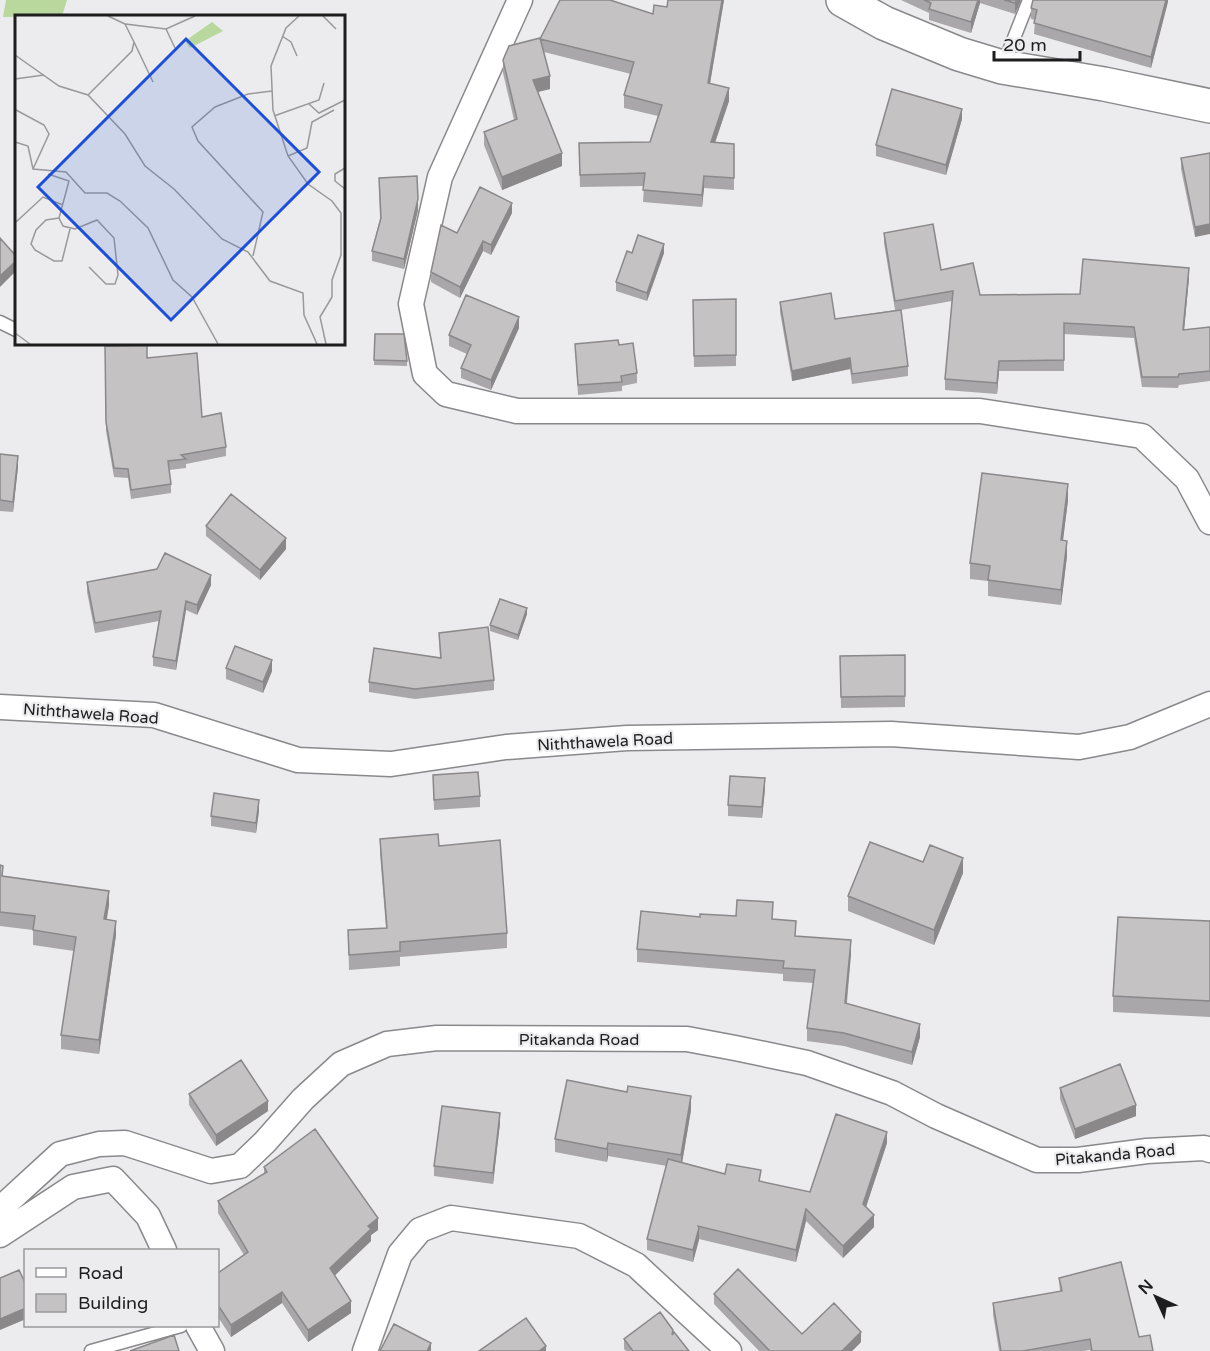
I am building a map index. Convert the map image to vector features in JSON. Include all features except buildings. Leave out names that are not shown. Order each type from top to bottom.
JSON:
[{"type":"street","points":[[520,0],[441,177],[411,304],[425,374],[446,394],[517,411],[981,411],[1142,436],[1187,479],[1210,522]]},
{"type":"street","points":[[843,0],[884,23],[958,54],[1002,67],[1093,82],[1210,106]]},
{"type":"street","name":"Niththawela Road","points":[[0,707],[154,715],[298,760],[391,764],[506,747],[627,738],[891,734],[1079,747],[1130,737],[1210,704]]},
{"type":"street","name":"Pitakanda Road","points":[[0,1209],[60,1154],[99,1144],[124,1143],[212,1172],[240,1166],[303,1099],[341,1064],[387,1044],[437,1038],[687,1039],[807,1063],[892,1093],[936,1116],[1037,1160],[1078,1161],[1147,1150],[1204,1148],[1210,1150]]},
{"type":"street","points":[[0,1235],[73,1187],[113,1179],[148,1216],[163,1249]]},
{"type":"street","points":[[365,1351],[400,1254],[420,1230],[451,1218],[579,1236],[636,1265],[729,1351]]},
{"type":"street","points":[[199,1327],[212,1351]]},
{"type":"lane","points":[[1002,67],[1029,0]]},
{"type":"lane","points":[[0,322],[15,330]]},
{"type":"lane","points":[[90,1351],[177,1327]]},
{"type":"green space","points":[[6,0],[67,0],[62,15],[3,17]]}]
